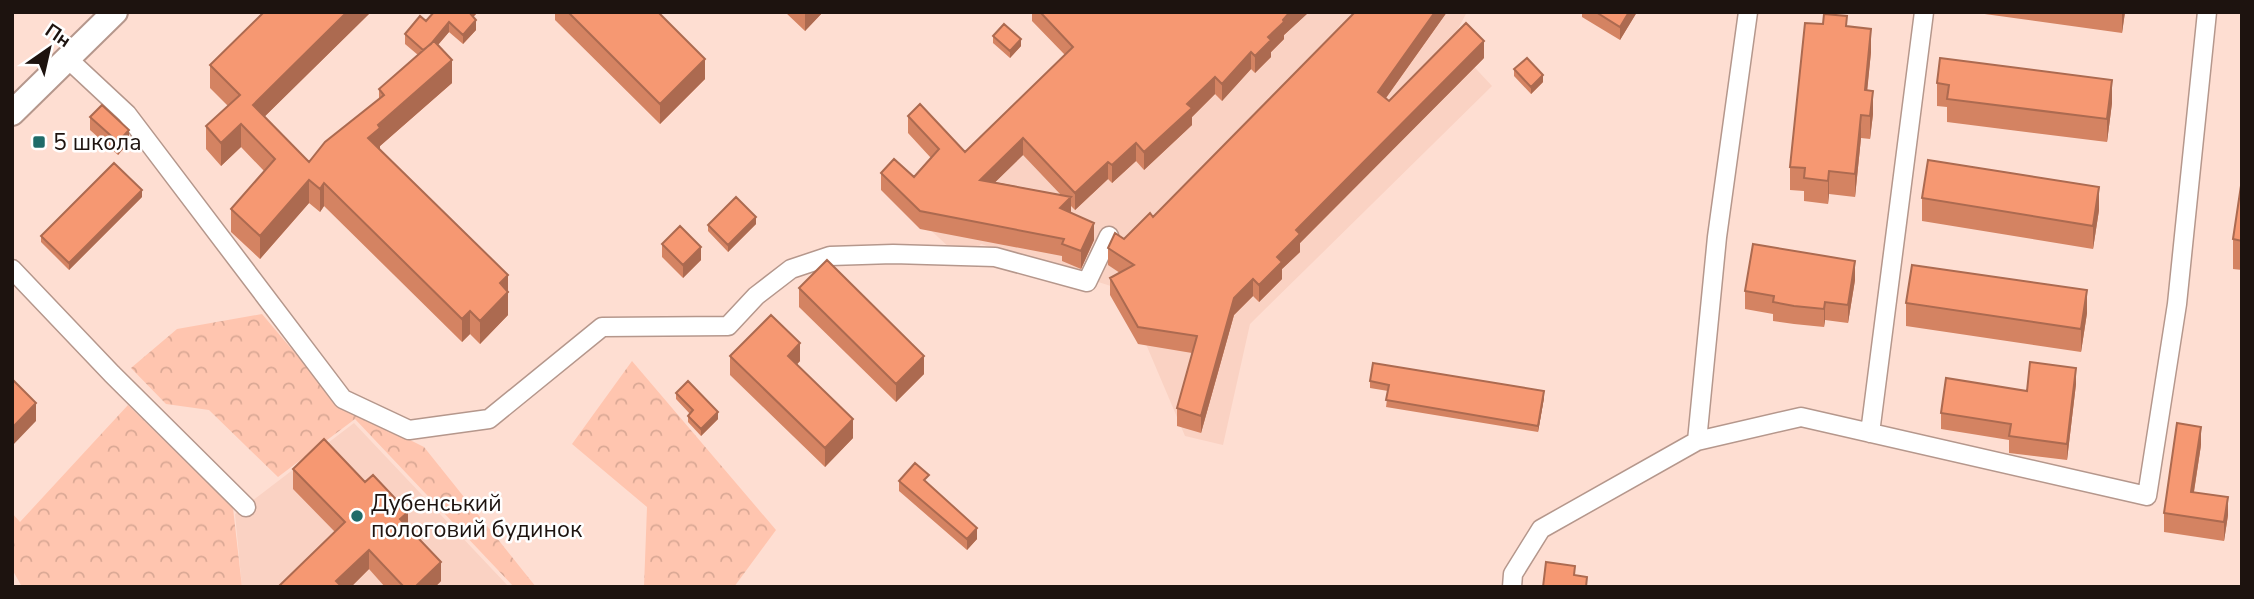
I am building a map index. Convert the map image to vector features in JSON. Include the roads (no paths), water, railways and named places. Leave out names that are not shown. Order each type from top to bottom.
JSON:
[{"type":"main road","points":[[12,113],[116,12]]},
{"type":"street","points":[[1697,441],[1717,237],[1748,12]]},
{"type":"street","points":[[1870,433],[1924,12]]},
{"type":"street","points":[[1512,587],[1513,575],[1541,529],[1697,441],[1801,417],[2147,496],[2177,304],[2207,12]]},
{"type":"street","points":[[68,59],[127,114],[343,398],[409,430],[489,419],[602,327],[728,326],[756,296],[791,270],[830,256],[893,254],[995,257],[1087,282],[1109,236]]},
{"type":"street","points":[[12,269],[111,374],[246,508]]},
{"type":"place","name":"5 школа","points":[[39,142]]},
{"type":"place","name":"Дубенський пологовий будинок","points":[[357,516]]}]
